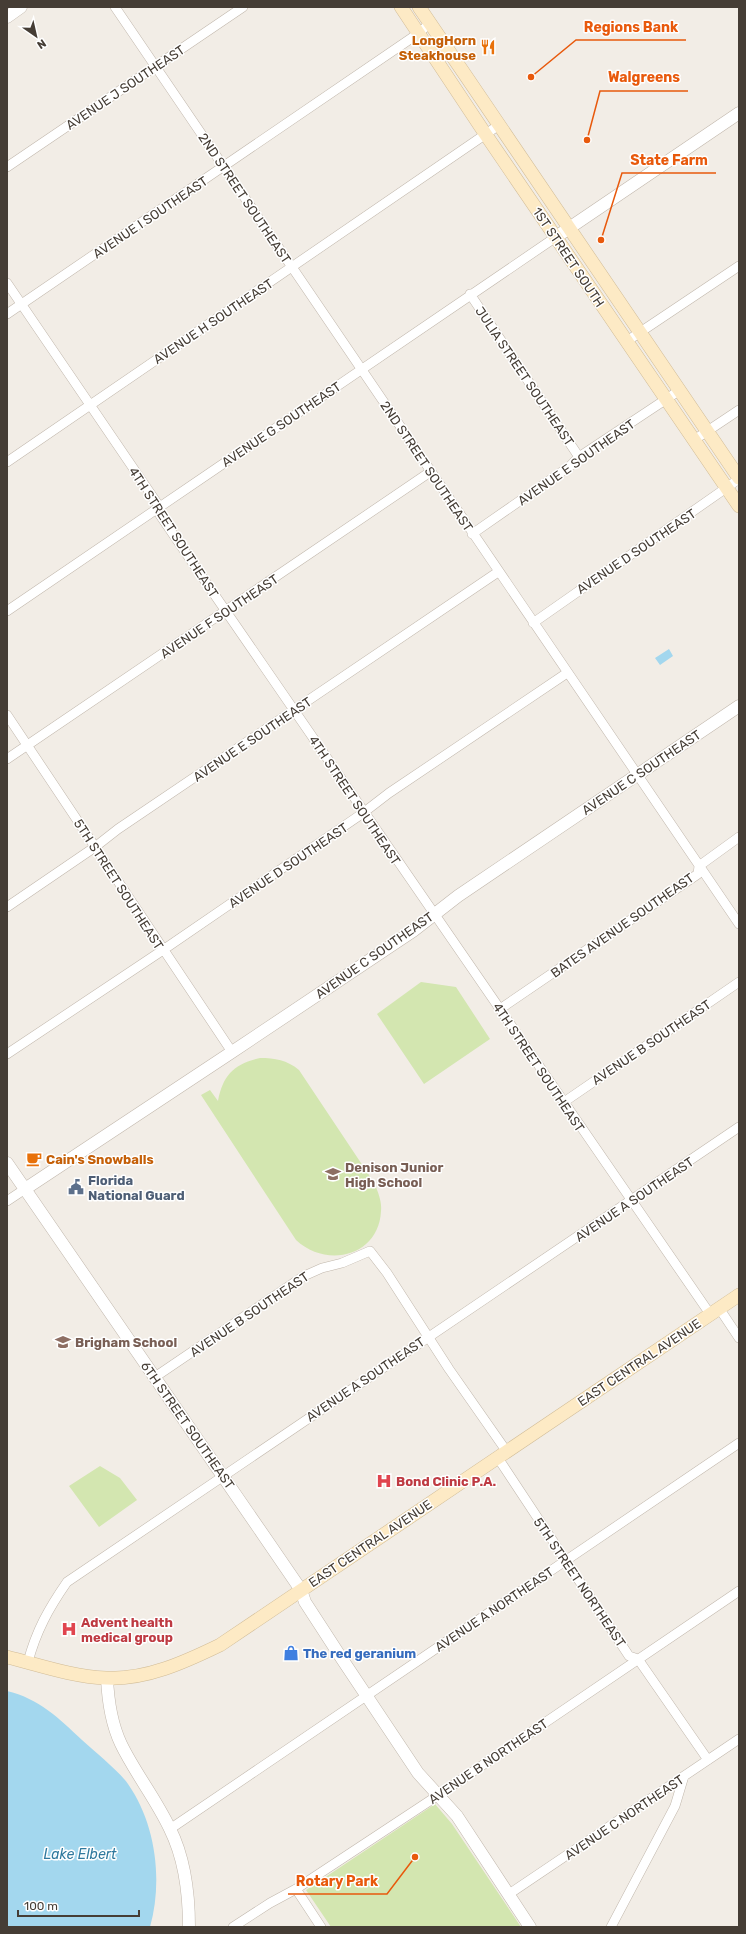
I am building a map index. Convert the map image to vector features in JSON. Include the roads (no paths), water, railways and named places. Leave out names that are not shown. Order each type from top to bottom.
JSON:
[{"type":"main road","name":"1ST STREET SOUTH","points":[[401,7],[486,135],[739,506]]},
{"type":"main road","name":"1ST STREET SOUTH","points":[[419,7],[739,479]]},
{"type":"main road","name":"EAST CENTRAL AVENUE","points":[[7,1657],[77,1675],[107,1678],[146,1674],[183,1663],[220,1645],[739,1295]]},
{"type":"street","points":[[7,17],[21,7]]},
{"type":"street","name":"2ND STREET SOUTHEAST","points":[[115,7],[362,369],[472,534],[739,924]]},
{"type":"street","name":"AVENUE J SOUTHEAST","points":[[7,167],[243,7]]},
{"type":"street","name":"AVENUE I SOUTHEAST","points":[[7,314],[419,33],[430,23]]},
{"type":"street","points":[[556,237],[738,115]]},
{"type":"street","name":"AVENUE H SOUTHEAST","points":[[7,462],[499,125]]},
{"type":"street","name":"AVENUE G SOUTHEAST","points":[[7,611],[470,294],[556,237]]},
{"type":"street","points":[[626,341],[739,266]]},
{"type":"street","name":"4TH STREET SOUTHEAST","points":[[7,283],[159,506],[160,515],[363,813],[500,1009],[631,1201],[714,1311],[739,1338]]},
{"type":"street","name":"JULIA STREET SOUTHEAST","points":[[470,294],[579,457]]},
{"type":"street","name":"AVENUE E SOUTHEAST","points":[[472,534],[570,466],[579,457],[680,390]]},
{"type":"street","points":[[694,440],[739,410]]},
{"type":"street","name":"AVENUE F SOUTHEAST","points":[[7,759],[430,472]]},
{"type":"street","name":"AVENUE D SOUTHEAST","points":[[533,623],[739,479]]},
{"type":"street","name":"AVENUE E SOUTHEAST","points":[[7,907],[95,847],[118,829],[294,712],[498,572]]},
{"type":"street","name":"AVENUE D SOUTHEAST","points":[[7,1054],[163,950],[363,813],[389,793],[567,673]]},
{"type":"street","name":"AVENUE C SOUTHEAST","points":[[7,1201],[407,935],[458,896],[739,706]]},
{"type":"street","name":"5TH STREET SOUTHEAST","points":[[7,715],[232,1052]]},
{"type":"street","name":"BATES AVENUE SOUTHEAST","points":[[500,1009],[698,874],[699,866],[739,837]]},
{"type":"street","name":"AVENUE B SOUTHEAST","points":[[564,1102],[739,982]]},
{"type":"street","name":"AVENUE A SOUTHEAST","points":[[28,1662],[32,1645],[42,1623],[67,1582],[739,1127]]},
{"type":"street","name":"6TH STREET SOUTHEAST","points":[[7,1163],[301,1590],[306,1602],[418,1773],[437,1796],[457,1816],[530,1927]]},
{"type":"street","name":"AVENUE B SOUTHEAST","points":[[155,1377],[310,1273],[342,1263],[370,1251],[387,1273],[428,1337]]},
{"type":"street","points":[[428,1337],[502,1455]]},
{"type":"street","name":"AVENUE A NORTHEAST","points":[[170,1829],[739,1444]]},
{"type":"street","name":"5TH STREET NORTHEAST","points":[[502,1455],[566,1561],[629,1656],[638,1659],[708,1760]]},
{"type":"street","name":"AVENUE B NORTHEAST","points":[[233,1927],[296,1888],[437,1796],[739,1591]]},
{"type":"street","points":[[107,1678],[112,1720],[120,1743],[170,1829],[185,1877],[189,1927]]},
{"type":"street","name":"AVENUE C NORTHEAST","points":[[509,1894],[739,1739]]},
{"type":"street","points":[[611,1927],[675,1806],[684,1776]]},
{"type":"street","points":[[296,1888],[321,1927]]},
{"type":"water","points":[[669,649],[673,656],[660,665],[655,658]]},
{"type":"water","name":"Lake Elbert","points":[[7,1691],[18,1694],[39,1704],[65,1724],[124,1779],[138,1800],[151,1835],[156,1872],[156,1891],[150,1927],[7,1927]]},
{"type":"place","name":"LongHorn Steakhouse","points":[[488,47]]},
{"type":"place","name":"Regions Bank","points":[[531,77]]},
{"type":"place","name":"Walgreens","points":[[587,140]]},
{"type":"place","name":"State Farm","points":[[601,240]]},
{"type":"place","name":"Cain's Snowballs","points":[[34,1159]]},
{"type":"place","name":"Denison Junior High School","points":[[333,1174]]},
{"type":"place","name":"Florida National Guard","points":[[76,1187]]},
{"type":"place","name":"Brigham School","points":[[63,1342]]},
{"type":"place","name":"Bond Clinic P.A.","points":[[384,1481]]},
{"type":"place","name":"Advent health medical group","points":[[69,1629]]},
{"type":"place","name":"The red geranium","points":[[291,1653]]},
{"type":"place","name":"Rotary Park","points":[[415,1857]]}]
